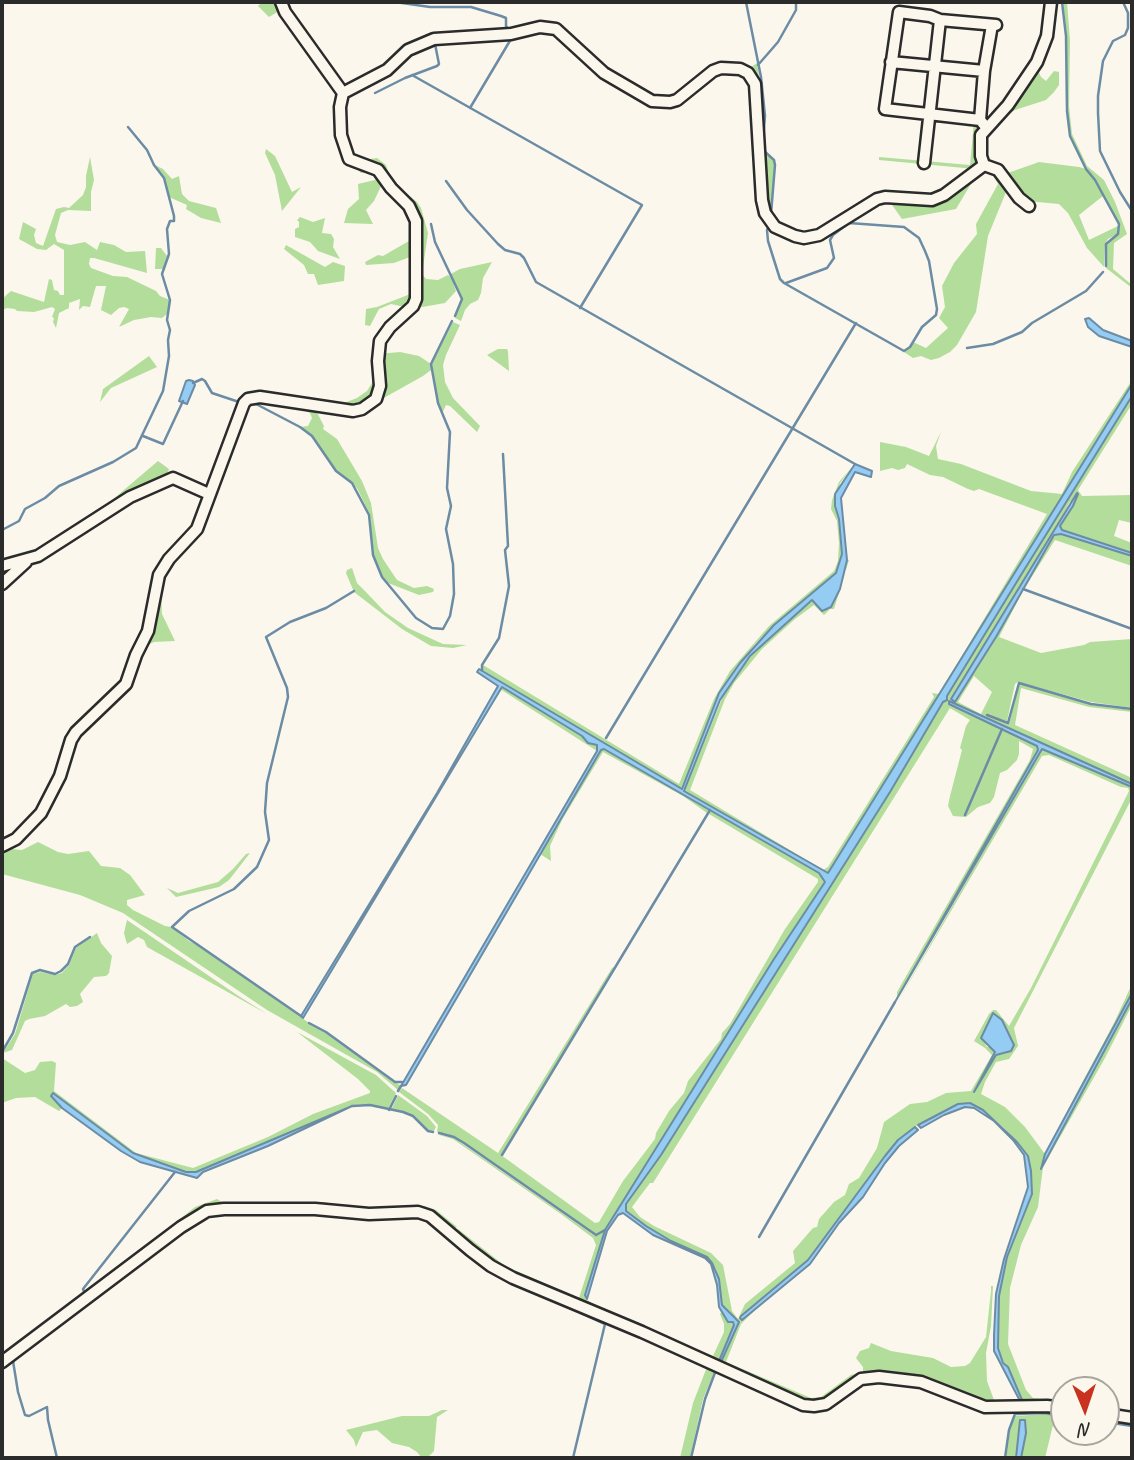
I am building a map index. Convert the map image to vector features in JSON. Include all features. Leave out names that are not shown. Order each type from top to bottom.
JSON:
[{"type":"street","points":[[2,846],[16,839],[41,813],[60,776],[76,732],[126,684],[135,655],[148,632],[159,575],[169,559],[197,529],[240,410],[248,399],[260,397],[353,411],[362,409],[376,399],[380,386],[380,341],[390,327],[413,306],[416,221],[409,206],[378,170],[349,159],[341,135],[340,107],[343,93],[285,12],[281,2]]},
{"type":"street","points":[[984,165],[980,145],[983,124],[984,71],[994,25],[940,20],[899,12],[885,109],[983,124],[1008,106],[1037,62],[1047,36],[1051,2]]},
{"type":"street","points":[[924,163],[940,20]]},
{"type":"street","points":[[343,93],[387,70],[408,50],[434,39],[511,34],[540,27],[556,29],[604,73],[652,102],[677,100],[713,71],[721,68],[740,69],[748,73],[755,84],[765,213],[775,227],[804,238],[818,235],[877,199],[885,197],[932,200],[944,195],[984,165]]},
{"type":"street","points":[[891,62],[984,71]]},
{"type":"street","points":[[984,165],[998,170],[1019,198],[1029,206]]},
{"type":"street","points":[[2,566],[37,556],[130,497],[173,478],[209,494]]},
{"type":"street","points":[[2,584],[29,559]]},
{"type":"street","points":[[2,1362],[188,1222],[207,1211],[315,1209],[369,1214],[418,1212],[430,1216],[480,1258],[513,1278],[803,1405],[826,1404],[861,1379],[879,1377],[920,1382],[985,1407],[1050,1406]]},
{"type":"green space","points":[[262,2],[280,2],[340,93],[344,150],[378,172],[414,219],[414,299],[405,307],[391,304],[379,309],[370,326],[365,325],[366,309],[413,293],[410,257],[394,263],[366,265],[365,262],[378,255],[383,256],[409,241],[412,225],[404,208],[382,184],[366,210],[373,224],[344,223],[348,209],[359,199],[358,184],[379,179],[371,172],[361,173],[343,155],[338,139],[338,93],[279,11],[269,17],[258,6]]},
{"type":"green space","points":[[1063,2],[1067,2],[1070,41],[1069,106],[1072,134],[1087,166],[1104,180],[1115,202],[1127,234],[1114,243],[1113,269],[1132,285],[1132,288],[1106,268],[1107,244],[1118,235],[1119,223],[1079,155],[1071,136],[1067,111],[1067,36]]},
{"type":"green space","points":[[757,63],[765,116],[762,141],[764,153],[774,160],[775,165],[771,213],[766,212],[758,99],[747,70]]},
{"type":"green space","points":[[1036,66],[1046,81],[1054,71],[1059,72],[1059,85],[1046,100],[1015,110],[1000,120]]},
{"type":"green space","points":[[974,121],[983,127],[980,165],[975,169],[879,160],[879,157],[970,165]]},
{"type":"green space","points":[[266,149],[275,156],[292,192],[301,187],[282,211],[275,175],[265,153]]},
{"type":"green space","points":[[90,157],[94,180],[91,211],[68,210],[61,213],[55,235],[57,242],[70,245],[85,242],[97,250],[100,242],[114,245],[126,252],[145,251],[147,273],[94,258],[90,258],[89,264],[91,268],[113,276],[127,277],[156,291],[170,300],[167,314],[162,318],[134,320],[119,327],[129,309],[119,308],[111,315],[101,310],[106,286],[96,286],[90,307],[83,306],[79,310],[80,299],[69,303],[69,308],[59,313],[56,328],[52,317],[55,309],[52,307],[34,312],[7,308],[2,310],[2,299],[11,291],[44,302],[49,279],[52,280],[54,290],[64,295],[64,250],[54,244],[46,250],[37,249],[19,239],[23,222],[36,229],[36,243],[43,246],[56,209],[69,208],[83,195]]},
{"type":"green space","points":[[377,158],[386,165],[391,180],[421,208],[428,233],[422,274],[426,279],[438,280],[448,275],[452,279],[456,291],[445,303],[411,309],[418,224],[391,185],[358,161]]},
{"type":"green space","points":[[1039,162],[1086,169],[1094,180],[1103,196],[1079,215],[1089,240],[1118,226],[1117,234],[1105,244],[1104,267],[1087,248],[1068,213],[1059,204],[1027,201],[1005,174]]},
{"type":"green space","points":[[155,165],[172,179],[179,176],[182,194],[189,201],[216,208],[221,223],[201,218],[186,209],[187,205],[169,197],[164,177]]},
{"type":"green space","points":[[991,168],[1006,184],[1006,192],[988,236],[976,312],[950,352],[931,360],[921,356],[913,358],[904,352],[913,342],[926,348],[948,328],[939,318],[945,307],[942,286],[954,263],[977,234],[976,224],[998,184],[990,171],[983,170],[975,177],[956,209],[902,219],[892,205],[892,199],[923,203],[980,169]]},
{"type":"green space","points":[[300,217],[313,222],[325,218],[322,233],[331,234],[334,239],[333,247],[340,259],[318,251],[310,242],[295,237],[295,229],[299,227],[297,220]]},
{"type":"green space","points":[[286,245],[325,267],[333,262],[345,266],[344,281],[318,285],[314,274],[308,274],[304,265],[284,249]]},
{"type":"green space","points":[[156,248],[161,248],[167,256],[163,269],[155,269]]},
{"type":"green space","points":[[492,262],[483,278],[478,300],[465,310],[461,321],[455,318],[462,299],[449,275],[460,269]]},
{"type":"green space","points":[[453,322],[460,325],[443,365],[445,382],[453,398],[480,426],[477,432],[450,406],[446,405],[442,414],[437,396],[432,364]]},
{"type":"green space","points":[[498,349],[508,351],[509,371],[487,355]]},
{"type":"green space","points":[[400,352],[419,356],[431,364],[431,370],[373,404],[379,354]]},
{"type":"green space","points":[[149,356],[157,367],[111,388],[100,402],[103,389]]},
{"type":"green space","points":[[376,364],[377,393],[357,408],[239,400],[243,394],[255,392],[339,405],[367,391],[372,383]]},
{"type":"green space","points":[[1132,380],[940,696],[828,874],[684,792],[726,689],[761,643],[845,574],[834,609],[824,615],[814,605],[795,619],[762,649],[734,683],[725,699],[690,790],[823,870],[828,867],[934,697],[932,693],[939,694],[1047,514],[979,489],[968,489],[907,464],[905,468],[898,470],[892,468],[880,471],[880,442],[906,447],[929,456],[941,432],[936,446],[938,459],[961,464],[1031,491],[1062,494],[1072,472]]},
{"type":"green space","points":[[1132,396],[1132,404],[1078,490],[1082,496],[1132,495],[1132,523],[1119,520],[1114,536],[1132,543],[1132,553],[1062,530],[1060,527],[1078,494],[1069,503],[951,699],[955,701],[995,638],[1054,535],[1061,534],[1132,556],[1132,566],[1055,540],[1024,589],[999,637],[1041,653],[1090,642],[1132,639],[1132,708],[1091,702],[1018,682],[1015,684],[1007,721],[985,715],[1009,724],[1019,683],[1091,705],[1132,710],[1089,707],[1021,688],[1015,725],[1132,778],[1132,784],[948,702],[1001,729],[965,815],[1003,729],[1037,746],[1038,750],[897,997],[897,992],[1030,760],[1033,749],[1019,741],[1017,760],[1000,773],[990,803],[978,807],[966,817],[953,816],[948,806],[962,750],[960,748],[970,720],[950,708],[653,1183],[650,1183],[632,1207],[640,1217],[654,1226],[711,1253],[723,1265],[732,1311],[738,1319],[745,1304],[795,1263],[793,1251],[813,1228],[817,1227],[819,1219],[834,1202],[845,1195],[849,1184],[859,1178],[877,1148],[884,1122],[910,1104],[927,1102],[946,1093],[971,1091],[992,1055],[974,1041],[989,1014],[996,1010],[1009,1026],[1031,988],[1129,791],[1128,788],[1049,755],[1042,756],[897,1003],[1042,749],[1132,787],[1132,798],[1014,1028],[1018,1046],[1009,1059],[996,1062],[981,1094],[1005,1107],[1025,1127],[1045,1154],[1041,1167],[1132,999],[1132,1005],[1105,1058],[1043,1167],[1038,1207],[1021,1245],[1010,1288],[1008,1344],[1026,1390],[1033,1398],[1050,1400],[1050,1406],[985,1404],[875,1375],[828,1398],[809,1403],[494,1264],[456,1234],[458,1229],[505,1266],[579,1298],[596,1245],[593,1238],[453,1139],[436,1134],[454,1138],[595,1236],[603,1230],[595,1235],[471,1147],[454,1136],[437,1132],[438,1125],[428,1114],[399,1092],[402,1088],[498,1153],[614,967],[501,1155],[595,1223],[599,1222],[623,1181],[655,1139],[669,1111],[684,1093],[688,1081],[721,1039],[722,1033],[730,1024],[785,929],[818,882],[818,879],[709,814],[711,811],[819,873],[825,882],[605,1230],[585,1295],[593,1304],[668,1336],[673,1341],[713,1356],[724,1332],[720,1314],[722,1311],[728,1322],[733,1322],[734,1325],[719,1361],[721,1362],[738,1323],[722,1305],[716,1269],[707,1257],[646,1226],[626,1210],[626,1204],[661,1155],[890,792]],"holes":[[[974,676],[992,692],[981,714],[958,702]],[[993,1013],[1002,1020],[1013,1041],[1007,1053],[996,1055],[980,1080],[995,1052],[992,1047],[987,1047],[981,1037]],[[970,1103],[1004,1128],[1028,1156],[1031,1171],[1032,1188],[1028,1205],[1007,1257],[999,1296],[998,1348],[1021,1400],[994,1400],[987,1381],[986,1353],[991,1326],[993,1286],[986,1337],[970,1363],[965,1366],[951,1367],[933,1358],[891,1351],[871,1343],[869,1348],[860,1351],[856,1358],[863,1367],[863,1372],[851,1375],[821,1397],[811,1398],[726,1362],[741,1324],[768,1297],[742,1320],[740,1317],[808,1260],[898,1140],[920,1123]]]},
{"type":"green space","points":[[314,407],[323,429],[337,439],[362,481],[371,503],[378,548],[383,559],[397,580],[414,588],[427,586],[434,589],[433,592],[419,595],[388,583],[383,577],[373,555],[370,515],[357,488],[336,471],[312,436],[300,427],[308,426],[312,418],[310,413],[299,408]]},
{"type":"green space","points":[[158,461],[169,469],[166,477],[66,535],[64,531],[98,512]]},
{"type":"green space","points":[[853,466],[840,483],[835,506],[842,554],[836,573],[755,644],[719,693],[682,790],[482,670],[483,665],[679,784],[714,699],[730,671],[769,626],[834,571],[838,561],[839,543],[837,521],[831,509],[832,500],[839,482]]},
{"type":"green space","points":[[352,568],[357,583],[385,612],[408,628],[443,644],[467,645],[453,648],[431,646],[402,629],[354,592],[346,573]]},
{"type":"green space","points":[[160,577],[162,614],[175,641],[154,642],[140,648]]},
{"type":"green space","points":[[502,687],[582,736],[588,743],[597,745],[597,751],[500,689]]},
{"type":"green space","points":[[604,749],[709,810],[707,813],[683,796],[603,752],[562,820],[550,846],[551,861],[540,854]]},
{"type":"green space","points":[[38,842],[68,854],[89,851],[101,866],[120,868],[130,875],[145,895],[127,900],[127,905],[133,910],[172,927],[401,1086],[398,1090],[377,1072],[267,1010],[123,913],[80,895],[2,874],[2,848],[22,850]]},
{"type":"green space","points":[[250,853],[229,880],[219,887],[176,897],[167,888],[178,893],[218,882]]},
{"type":"green space","points":[[127,920],[267,1014],[147,947],[144,940],[138,937],[127,944],[124,933]]},
{"type":"green space","points":[[97,933],[101,943],[112,956],[109,973],[106,976],[94,977],[80,994],[83,1002],[77,1006],[70,1007],[66,1004],[45,1016],[25,1021],[12,1050],[3,1053],[15,1034],[33,974],[62,973],[69,965],[76,948]]},
{"type":"green space","points":[[1132,984],[1132,993],[1058,1131],[1114,1023]]},
{"type":"green space","points":[[297,1032],[376,1075],[396,1093],[388,1109],[370,1104],[352,1105],[196,1172],[186,1172],[133,1153],[54,1094],[51,1097],[62,1108],[59,1111],[35,1097],[16,1098],[2,1103],[2,1058],[25,1073],[35,1070],[40,1062],[52,1061],[56,1063],[54,1091],[136,1153],[193,1168],[268,1137],[313,1114],[370,1093],[358,1079]]},
{"type":"green space","points":[[398,1095],[427,1116],[436,1127],[434,1131],[428,1130],[414,1115],[391,1110]]},
{"type":"green space","points":[[217,1199],[222,1202],[323,1202],[358,1208],[425,1206],[436,1210],[457,1227],[452,1230],[430,1214],[210,1209],[2,1360],[2,1354],[85,1294],[195,1207]]},
{"type":"green space","points":[[223,1211],[317,1211],[372,1217],[421,1215],[435,1222],[480,1259],[512,1279],[798,1405],[715,1370],[703,1399],[690,1458],[680,1458],[693,1403],[707,1367],[523,1286],[480,1263],[427,1220],[413,1217],[366,1219],[318,1213],[256,1213],[222,1214],[202,1219],[89,1300],[2,1368],[2,1365],[195,1219]]},
{"type":"green space","points":[[448,1410],[437,1417],[434,1451],[427,1458],[422,1458],[409,1447],[392,1443],[377,1430],[363,1432],[356,1447],[346,1430],[402,1416],[429,1416]]},
{"type":"green space","points":[[1050,1415],[1050,1437],[1045,1458],[1021,1458],[1026,1433],[1019,1428],[1016,1458],[1006,1458],[1015,1416]]},
{"type":"water","points":[[1089,318],[1103,330],[1132,341],[1132,347],[1099,336],[1088,327],[1085,319]]},
{"type":"water","points":[[189,380],[195,385],[187,404],[179,401],[186,381]]},
{"type":"water","points":[[1132,384],[1132,396],[947,700],[943,702],[890,792],[661,1155],[626,1204],[626,1211],[646,1226],[707,1257],[712,1263],[719,1279],[722,1305],[739,1322],[721,1362],[719,1361],[734,1325],[733,1322],[728,1322],[719,1307],[711,1264],[705,1258],[653,1235],[623,1213],[618,1215],[607,1231],[587,1299],[585,1295],[605,1230],[825,882],[819,873],[604,749],[601,750],[406,1085],[401,1086],[597,751],[597,745],[588,743],[582,736],[502,687],[303,1018],[301,1016],[437,793],[498,686],[477,672],[479,669],[682,789],[719,693],[740,663],[774,625],[836,573],[842,554],[835,494],[855,464],[872,471],[871,477],[855,472],[841,498],[847,560],[840,589],[831,607],[822,611],[812,600],[750,656],[720,700],[684,791],[828,873]]},
{"type":"water","points":[[1077,493],[1073,506],[1060,526],[1062,530],[1132,553],[1132,556],[1061,534],[1054,535],[996,637],[955,702],[951,699]]},
{"type":"water","points":[[949,701],[1132,784],[1132,787],[1042,749],[895,1002],[1038,750],[1037,746],[949,704]]},
{"type":"water","points":[[1132,993],[1132,999],[1041,1169],[1045,1154]]},
{"type":"water","points":[[993,1013],[1002,1020],[1014,1045],[1011,1051],[996,1055],[974,1092],[995,1052],[981,1038]]},
{"type":"water","points":[[53,1093],[133,1153],[186,1172],[196,1172],[352,1106],[268,1146],[203,1172],[197,1178],[140,1162],[121,1151],[62,1108],[51,1096]]},
{"type":"water","points":[[970,1103],[983,1110],[1017,1142],[1028,1156],[1031,1171],[1032,1194],[1007,1257],[999,1296],[998,1348],[1022,1400],[1020,1401],[994,1351],[994,1335],[996,1294],[1004,1259],[1028,1187],[1024,1155],[994,1121],[974,1108],[965,1107],[921,1128],[918,1125],[958,1104]]},
{"type":"water","points":[[915,1127],[918,1130],[899,1146],[885,1163],[863,1197],[839,1223],[810,1264],[742,1320],[741,1316],[808,1260],[885,1156],[898,1140]]},
{"type":"water","points":[[1020,1420],[1025,1420],[1026,1433],[1021,1458],[1016,1458]]},
{"type":"waterway","points":[[395,2],[430,7],[471,7],[506,18],[509,30]]},
{"type":"waterway","points":[[746,2],[761,77],[765,116],[763,140]]},
{"type":"waterway","points":[[758,65],[778,42],[796,10],[796,2]]},
{"type":"waterway","points":[[1062,2],[1070,136],[1119,224],[1118,234],[1106,244],[1106,266]]},
{"type":"waterway","points":[[1123,2],[1128,13],[1128,28],[1125,35],[1113,41],[1103,61],[1098,113],[1100,151],[1132,211]]},
{"type":"waterway","points":[[470,108],[511,35]]},
{"type":"waterway","points":[[375,93],[437,66],[439,64],[435,44]]},
{"type":"waterway","points":[[412,75],[642,205],[580,308]]},
{"type":"waterway","points":[[2,530],[19,521],[25,509],[59,486],[113,462],[136,448],[163,391],[169,356],[170,330],[167,320],[170,300],[162,274],[169,254],[167,229],[170,221],[174,221],[174,216],[164,178],[147,150],[128,127]]},
{"type":"waterway","points":[[763,150],[774,160],[775,165],[771,214]]},
{"type":"waterway","points":[[446,181],[467,210],[498,244],[524,258],[536,282],[855,464]]},
{"type":"waterway","points":[[769,226],[768,241],[780,279],[784,283],[904,351],[910,347],[922,327],[936,315],[929,261],[919,238],[904,227],[849,223],[830,240],[834,258],[827,268],[786,283]]},
{"type":"waterway","points":[[431,224],[435,242],[462,299],[455,316]]},
{"type":"waterway","points":[[967,348],[993,344],[1022,332],[1032,323],[1086,291],[1103,272]]},
{"type":"waterway","points":[[248,404],[256,404],[312,436],[336,471],[352,483],[369,515],[373,555],[382,577],[416,618],[432,628],[443,629],[450,616],[454,594],[453,564],[446,529],[451,506],[447,488],[450,432],[438,403],[431,364],[452,321]]},
{"type":"waterway","points":[[606,738],[856,323]]},
{"type":"waterway","points":[[193,383],[202,379],[212,393],[239,402]]},
{"type":"waterway","points":[[143,436],[163,444],[183,401]]},
{"type":"waterway","points":[[482,670],[482,665],[499,638],[509,586],[505,550],[508,546],[503,454]]},
{"type":"waterway","points":[[1023,589],[1132,629]]},
{"type":"waterway","points":[[301,1016],[172,927],[189,911],[234,889],[257,867],[269,840],[265,812],[267,783],[288,697],[287,688],[266,637],[290,622],[326,608],[354,591]]},
{"type":"waterway","points":[[987,715],[1008,723],[1019,683],[1091,704],[1132,709]]},
{"type":"waterway","points":[[965,815],[1002,729]]},
{"type":"waterway","points":[[502,1155],[710,810]]},
{"type":"waterway","points":[[2,1052],[13,1033],[32,973],[40,970],[55,974],[61,971],[68,964],[75,947],[90,937]]},
{"type":"waterway","points":[[759,1237],[895,1002]]},
{"type":"waterway","points":[[309,1023],[326,1032],[395,1082],[402,1082]]},
{"type":"waterway","points":[[398,1091],[401,1086]]},
{"type":"waterway","points":[[389,1110],[396,1096]]},
{"type":"waterway","points":[[352,1106],[370,1105],[403,1112],[413,1116],[428,1131],[433,1132]]},
{"type":"waterway","points":[[439,1133],[464,1143],[596,1235],[605,1230]]},
{"type":"waterway","points":[[85,1294],[83,1289],[175,1172]]},
{"type":"waterway","points":[[2,1369],[85,1305]]},
{"type":"waterway","points":[[573,1458],[605,1324],[581,1313]]},
{"type":"waterway","points":[[13,1361],[25,1415],[29,1416],[47,1407],[57,1458]]},
{"type":"waterway","points":[[691,1458],[705,1399],[716,1370]]},
{"type":"waterway","points":[[1005,1458],[1009,1430],[1015,1414],[1050,1414]]},
{"type":"waterway","points":[[1120,1424],[1132,1426]]}]
